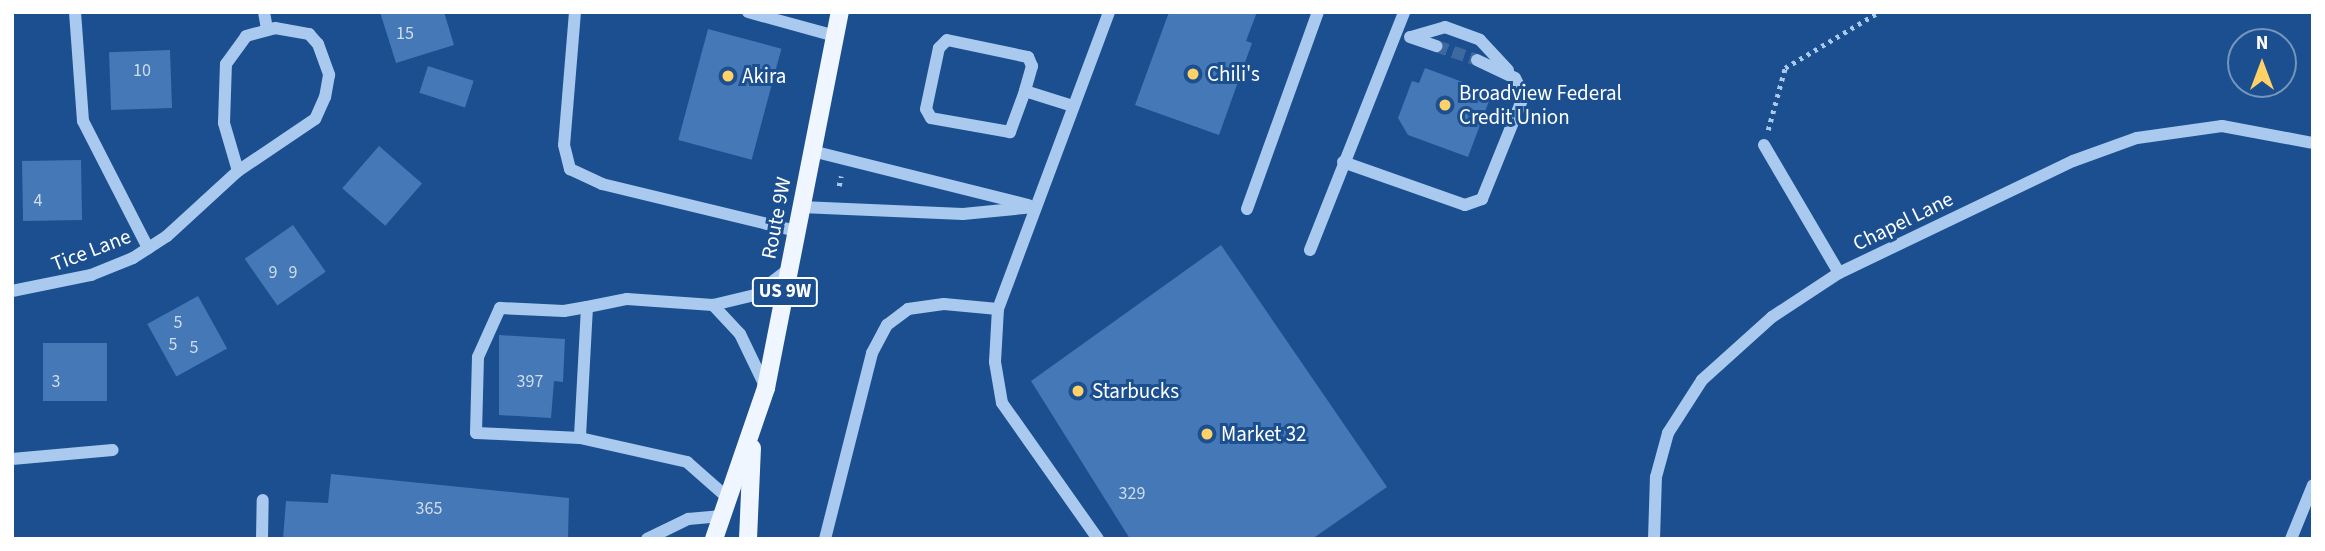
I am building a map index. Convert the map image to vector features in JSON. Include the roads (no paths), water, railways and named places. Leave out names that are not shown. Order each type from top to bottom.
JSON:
[{"type":"main road","name":"Route 9W","points":[[714,539],[766,388],[840,12]]},
{"type":"main road","name":"Route 9W","points":[[748,539],[753,431]]},
{"type":"street","points":[[75,12],[83,121],[148,248]]},
{"type":"street","points":[[238,171],[225,123],[226,64],[246,36],[267,29],[264,12]]},
{"type":"street","points":[[575,12],[564,145],[570,169],[602,184],[797,231]]},
{"type":"street","points":[[748,12],[835,36]]},
{"type":"street","points":[[1098,539],[1002,403],[995,362],[998,309],[1109,12]]},
{"type":"street","points":[[1247,209],[1318,12]]},
{"type":"street","points":[[1310,250],[1404,12]]},
{"type":"street","points":[[1343,162],[1465,205],[1482,199],[1492,185],[1524,95],[1515,78],[1480,40],[1445,27],[1411,37]]},
{"type":"street","name":"Tice Lane","points":[[12,292],[91,275],[148,248],[238,171],[315,119],[325,97],[329,75],[318,44],[296,30],[267,29]]},
{"type":"street","points":[[1395,32],[1436,46]]},
{"type":"street","points":[[947,40],[1028,57],[1032,66],[1025,91],[1010,132],[931,118],[926,110],[939,48],[947,40]]},
{"type":"street","points":[[1477,60],[1515,78]]},
{"type":"street","points":[[1025,91],[1073,106]]},
{"type":"street","name":"Chapel Lane","points":[[1654,539],[1656,477],[1668,433],[1702,380],[1772,317],[1839,273],[2073,161],[2137,138],[2222,126],[2313,144]]},
{"type":"street","points":[[1764,145],[1839,273]]},
{"type":"street","points":[[812,151],[1035,207]]},
{"type":"street","points":[[801,207],[962,214],[1035,207]]},
{"type":"street","points":[[729,499],[687,462],[580,438],[476,433],[476,379],[485,331],[500,308],[587,307],[627,299],[713,304],[755,295],[790,268]]},
{"type":"street","points":[[713,304],[740,334],[766,388]]},
{"type":"street","points":[[825,539],[872,352],[887,325],[908,309],[944,304],[998,309]]},
{"type":"street","points":[[580,438],[587,307]]},
{"type":"street","points":[[12,459],[113,450]]},
{"type":"street","points":[[2291,539],[2313,485]]},
{"type":"street","points":[[262,539],[263,500]]},
{"type":"street","points":[[647,539],[661,528],[722,516]]},
{"type":"tunnel","points":[[1436,46],[1477,60]]},
{"type":"place","name":"Chili's","points":[[1193,74]]},
{"type":"place","name":"Akira","points":[[728,76]]},
{"type":"place","name":"Broadview Federal Credit Union","points":[[1445,105]]},
{"type":"place","name":"Starbucks","points":[[1078,391]]},
{"type":"place","name":"Market 32","points":[[1207,434]]}]
